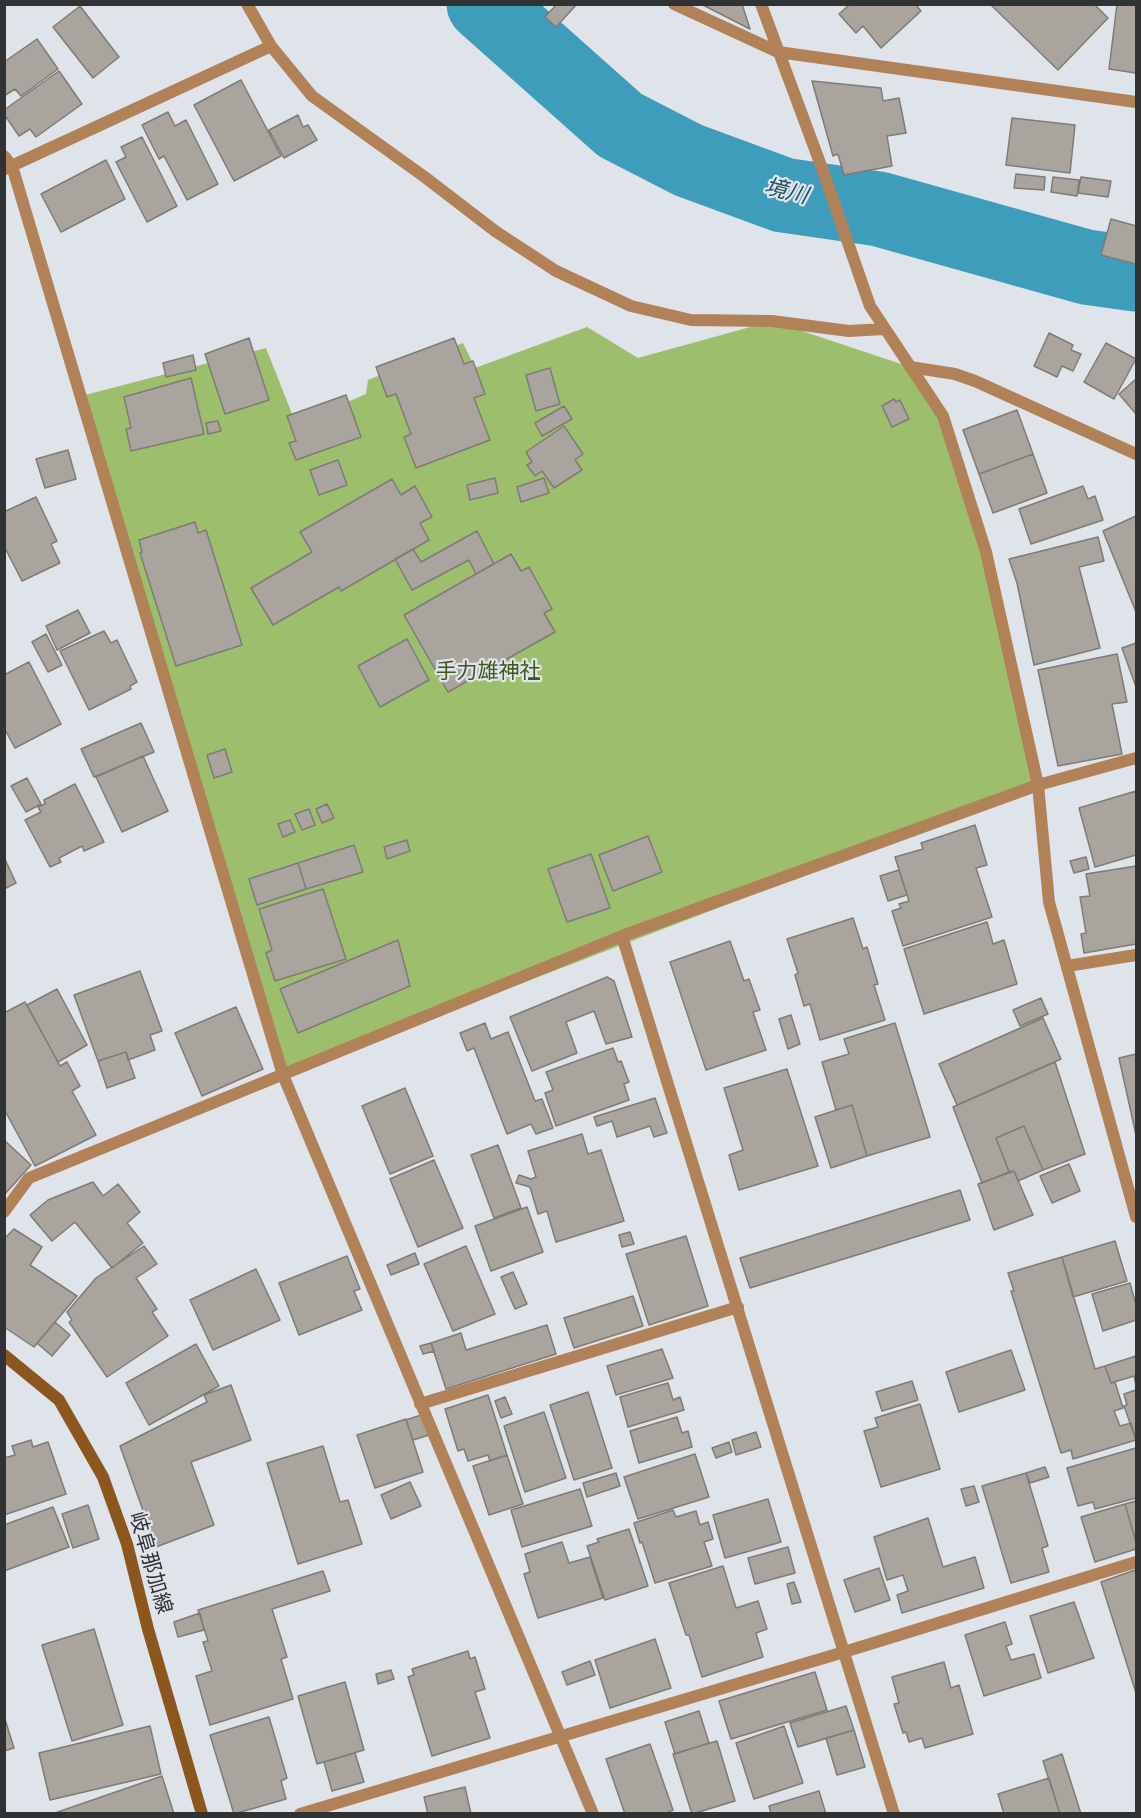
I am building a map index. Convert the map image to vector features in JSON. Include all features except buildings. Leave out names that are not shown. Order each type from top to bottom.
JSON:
[{"type":"main road","name":"岐阜那加線","points":[[4,1355],[59,1400],[103,1477],[127,1544],[148,1629],[201,1814]]},
{"type":"street","points":[[247,4],[271,46],[312,96],[495,231],[556,271],[631,306],[691,320],[772,321],[849,331],[884,329]]},
{"type":"street","points":[[674,4],[778,52],[1137,102]]},
{"type":"street","points":[[761,4],[870,306],[943,416],[986,552],[1038,785],[1049,902],[1137,1217]]},
{"type":"street","points":[[271,46],[7,164],[283,1075],[593,1814]]},
{"type":"street","points":[[910,367],[955,374],[975,381],[1137,454]]},
{"type":"street","points":[[4,1212],[29,1178],[622,936],[1038,785],[1137,758]]},
{"type":"street","points":[[622,936],[894,1814]]},
{"type":"street","points":[[1067,966],[1137,955]]},
{"type":"street","points":[[420,1404],[738,1307]]},
{"type":"street","points":[[300,1814],[1137,1562]]},
{"type":"green space","name":"手力雄神社","points":[[772,321],[910,367],[943,416],[986,552],[1038,785],[283,1075],[81,396],[266,348],[296,424],[366,394],[368,380],[463,343],[475,368],[587,327],[638,358]]},
{"type":"waterway","name":"境川","points":[[484,4],[620,125],[688,160],[783,195],[879,209],[1086,267],[1136,274]]}]
